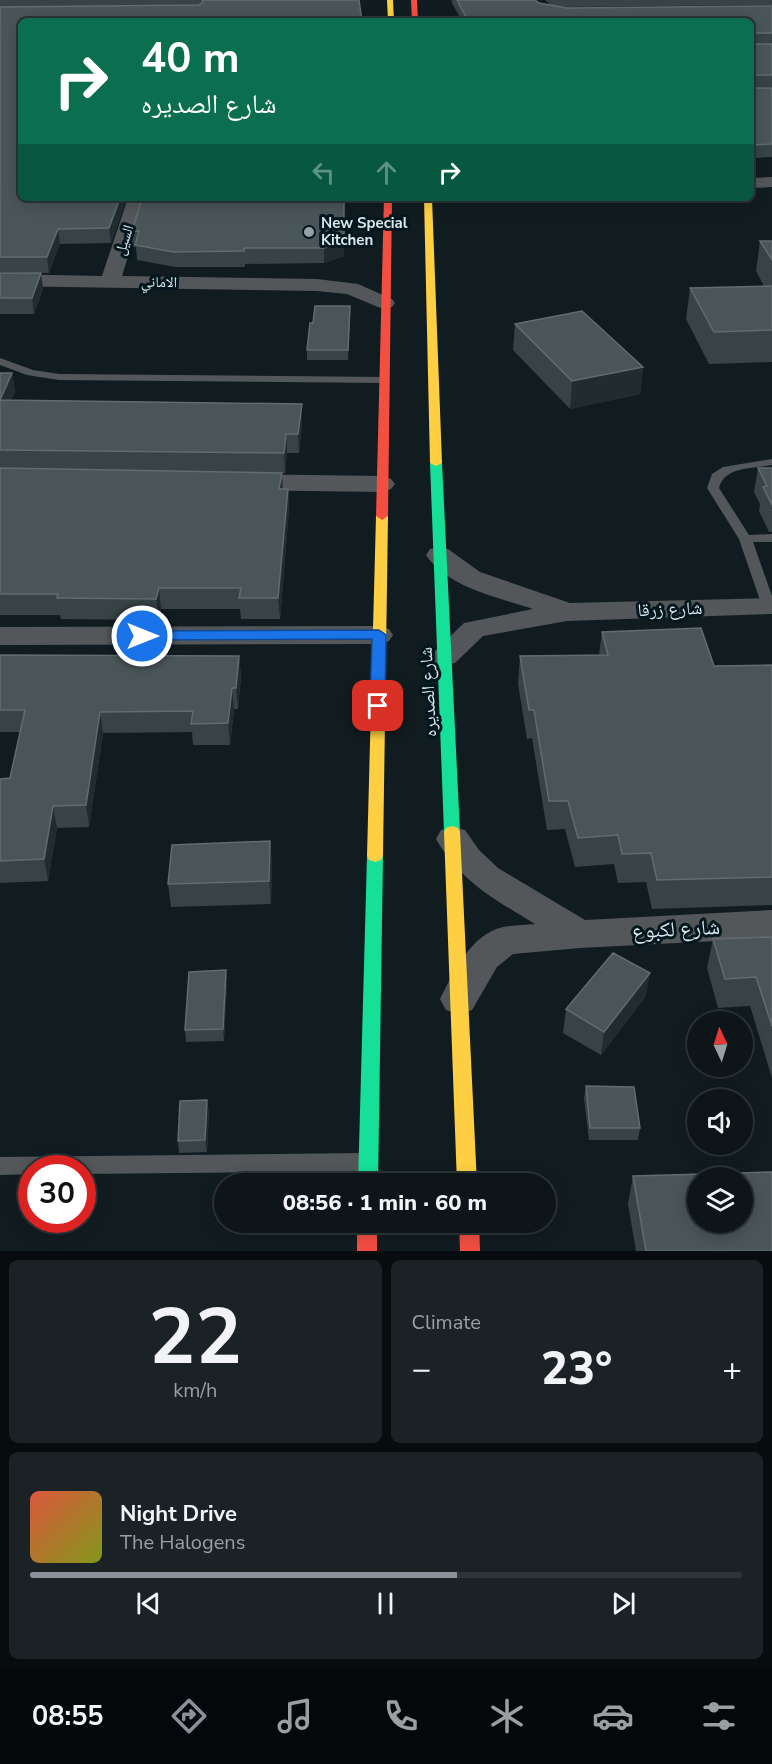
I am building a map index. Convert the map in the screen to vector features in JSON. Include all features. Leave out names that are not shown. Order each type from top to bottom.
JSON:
[{"type":"main road","points":[[390,0],[391,18]]},
{"type":"main road","points":[[414,0],[415,18]]},
{"type":"main road","points":[[368,1173],[388,201]]},
{"type":"main road","name":"شارع الصديره","points":[[432,201],[439,555],[467,1173]]},
{"type":"main road","points":[[367,1233],[367,1251]]},
{"type":"main road","points":[[469,1233],[470,1251]]},
{"type":"street","points":[[0,13],[10,0]]},
{"type":"street","points":[[0,13],[23,13]]},
{"type":"street","points":[[754,183],[772,182]]},
{"type":"street","name":"السيل","points":[[110,281],[136,201]]},
{"type":"street","name":"الاماني","points":[[317,285],[348,281],[386,268]]},
{"type":"street","name":"الاماني","points":[[0,280],[317,285],[351,288],[385,303]]},
{"type":"street","points":[[215,482],[382,484]]},
{"type":"street","name":"شارع زرقا","points":[[439,555],[452,567],[470,578],[567,612]]},
{"type":"street","name":"شارع زرقا","points":[[445,656],[474,629],[567,612],[770,606]]},
{"type":"street","points":[[0,636],[379,635]]},
{"type":"street","points":[[453,839],[467,859],[486,877],[580,934]]},
{"type":"street","name":"شارع لكبوع","points":[[459,999],[470,977],[484,957],[504,941],[580,934],[772,924]]},
{"type":"lane","points":[[0,361],[32,373],[59,377],[384,380]]},
{"type":"lane","points":[[770,606],[745,539],[713,488],[716,477],[727,469],[772,462]]},
{"type":"lane","points":[[745,539],[772,538]]},
{"type":"lane","points":[[0,1166],[369,1161]]},
{"type":"building","points":[[202,0],[359,0],[362,18],[18,18],[18,201],[119,201],[109,228],[58,229],[47,257],[0,257],[0,7],[199,5],[203,2]]},
{"type":"building","points":[[457,0],[535,0],[539,3],[567,8],[772,6],[772,33],[754,33],[754,18],[466,18]]},
{"type":"building","points":[[754,44],[772,44],[772,75],[754,75]]},
{"type":"building","points":[[754,88],[772,88],[772,144],[754,145]]},
{"type":"building","points":[[141,201],[344,201],[344,240],[324,248],[244,248],[244,251],[173,252],[135,245],[139,231],[132,232]]},
{"type":"building","points":[[760,241],[772,241],[772,260]]},
{"type":"building","points":[[0,273],[41,273],[32,298],[0,298]]},
{"type":"building","points":[[772,286],[772,330],[714,332],[690,288]]},
{"type":"building","points":[[315,306],[350,306],[348,350],[307,350],[310,323],[313,323]]},
{"type":"building","points":[[582,311],[643,367],[572,381],[515,324]]},
{"type":"building","points":[[0,373],[12,373],[0,400]]},
{"type":"building","points":[[0,400],[302,404],[298,434],[286,434],[284,453],[0,450]]},
{"type":"building","points":[[0,468],[282,473],[279,489],[288,489],[278,598],[239,598],[241,588],[159,588],[156,599],[57,598],[58,594],[0,594]]},
{"type":"building","points":[[758,468],[772,468],[772,505],[763,487],[767,486]]},
{"type":"building","points":[[701,628],[714,666],[772,665],[772,877],[657,880],[651,853],[622,854],[618,835],[578,838],[568,801],[549,801],[534,710],[529,710],[520,656],[608,655],[602,632]]},
{"type":"building","points":[[0,655],[239,656],[236,688],[232,688],[228,723],[191,724],[193,711],[100,712],[86,805],[53,806],[44,859],[0,861],[0,779],[10,778],[25,710],[0,710]]},
{"type":"building","points":[[270,841],[269,881],[168,884],[172,845]]},
{"type":"building","points":[[772,937],[772,1026],[756,977],[725,979],[713,939]]},
{"type":"building","points":[[613,953],[650,973],[604,1032],[566,1009]]},
{"type":"building","points":[[226,970],[223,1029],[185,1030],[189,972]]},
{"type":"building","points":[[586,1086],[634,1087],[640,1128],[590,1128]]},
{"type":"building","points":[[207,1100],[205,1140],[178,1141],[180,1101]]},
{"type":"building","points":[[772,1172],[772,1251],[646,1251],[633,1176],[687,1174],[687,1233],[753,1233],[753,1173]]},
{"type":"traffic: fast","points":[[436,463],[452,832]]},
{"type":"traffic: fast","points":[[368,1173],[375,856]]},
{"type":"traffic: slow","points":[[390,0],[391,18]]},
{"type":"traffic: slow","points":[[428,201],[436,463]]},
{"type":"traffic: slow","points":[[375,856],[382,516]]},
{"type":"traffic: slow","points":[[452,832],[467,1173]]},
{"type":"traffic: jam","points":[[414,0],[415,18]]},
{"type":"traffic: jam","points":[[382,516],[388,201]]},
{"type":"traffic: jam","points":[[367,1233],[367,1251]]},
{"type":"traffic: jam","points":[[469,1233],[470,1251]]},
{"type":"place","name":"New Special Kitchen","points":[[309,232]]},
{"type":"route","points":[[142,636],[379,635],[378,706]]}]
